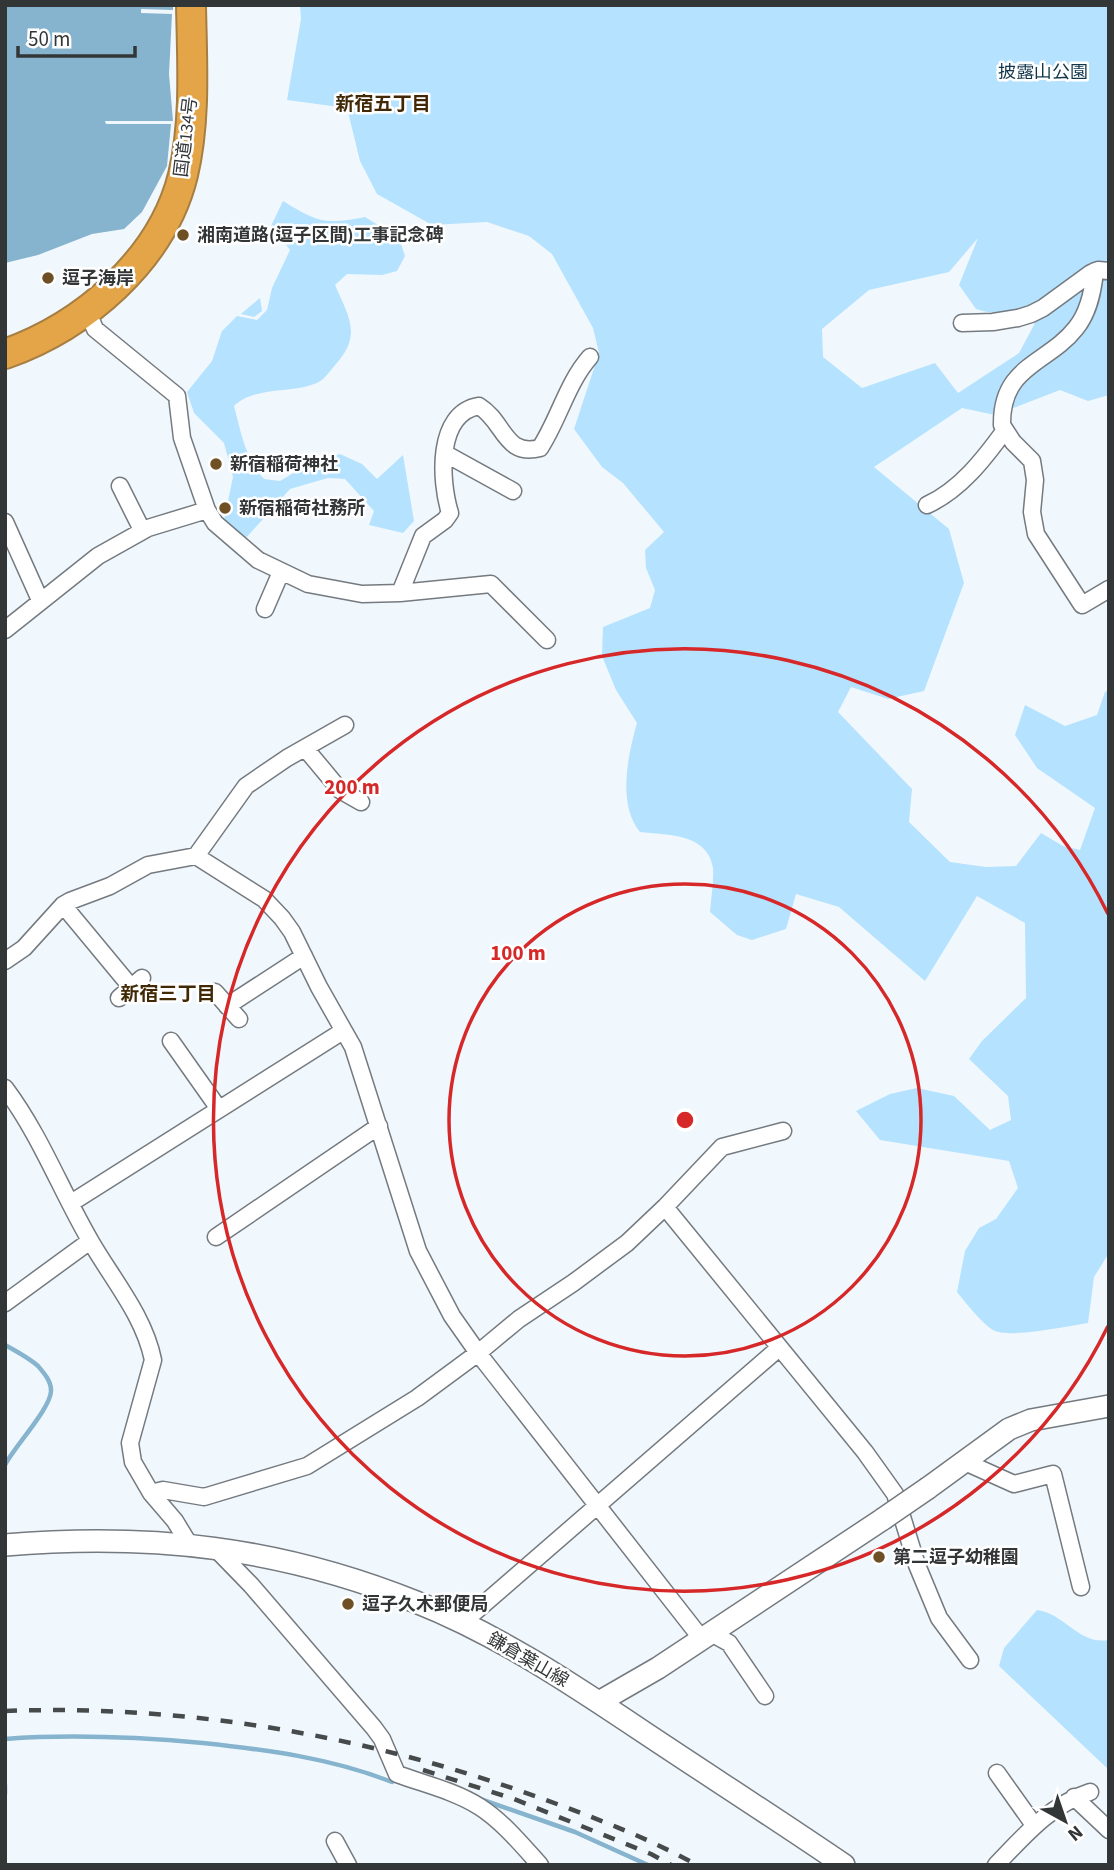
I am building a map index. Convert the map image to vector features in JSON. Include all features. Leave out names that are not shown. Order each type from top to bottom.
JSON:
[{"type":"highway","name":"国道134号","points":[[5,354],[43,339],[92,309],[129,272],[162,226],[183,177],[189,140],[192,107],[191,5]]},
{"type":"main road","points":[[599,1702],[658,1668],[883,1519],[1009,1429],[1031,1420],[1109,1406]]},
{"type":"main road","name":"鎌倉葉山線","points":[[5,1545],[90,1541],[214,1546],[311,1566],[416,1602],[462,1623],[544,1667],[844,1865]]},
{"type":"street","points":[[962,323],[1018,318],[1031,314],[1102,271]]},
{"type":"street","points":[[1102,271],[1077,327],[1023,371],[1006,398],[1002,414],[1005,430],[1032,461],[1035,480],[1032,512],[1036,534],[1082,605],[1109,589]]},
{"type":"street","points":[[92,322],[95,329],[177,396],[182,438],[207,510],[215,523],[258,560],[308,584],[362,594],[491,584],[547,640]]},
{"type":"street","points":[[400,593],[423,537],[450,513],[442,475],[450,431],[456,418],[466,408],[479,406],[491,414],[513,446],[526,451],[540,448],[590,357]]},
{"type":"street","points":[[927,505],[940,499],[962,481],[985,458],[1005,430]]},
{"type":"street","points":[[446,454],[513,491]]},
{"type":"street","points":[[120,486],[142,530]]},
{"type":"street","points":[[5,630],[98,556],[142,530],[207,510]]},
{"type":"street","points":[[5,522],[40,600]]},
{"type":"street","points":[[265,609],[281,572]]},
{"type":"street","points":[[196,856],[246,786],[345,724]]},
{"type":"street","points":[[305,748],[341,790],[361,802]]},
{"type":"street","points":[[5,961],[24,948],[63,905],[110,886],[148,864],[196,856],[264,899],[282,918],[353,1047],[418,1251],[452,1316],[597,1505],[705,1635],[729,1643],[765,1696]]},
{"type":"street","points":[[63,905],[131,988]]},
{"type":"street","points":[[227,1006],[304,956]]},
{"type":"street","points":[[215,992],[239,1019]]},
{"type":"street","points":[[71,1203],[343,1031]]},
{"type":"street","points":[[171,1041],[219,1109]]},
{"type":"street","points":[[5,1088],[26,1116],[90,1241],[142,1326],[153,1360],[130,1443],[133,1462],[151,1493],[175,1521],[189,1544]]},
{"type":"street","points":[[216,1237],[379,1126]]},
{"type":"street","points":[[151,1493],[163,1490],[204,1497],[307,1466],[417,1398],[519,1319],[626,1243],[665,1208],[723,1147],[782,1131]]},
{"type":"street","points":[[665,1208],[865,1452],[895,1494],[922,1578],[939,1618],[970,1660]]},
{"type":"street","points":[[5,1303],[90,1241]]},
{"type":"street","points":[[462,1623],[779,1348]]},
{"type":"street","points":[[965,1462],[1014,1484],[1053,1475],[1081,1587]]},
{"type":"street","points":[[214,1546],[374,1728],[382,1739],[397,1774],[465,1798],[481,1808],[515,1837],[540,1865]]},
{"type":"street","points":[[997,1773],[1034,1825]]},
{"type":"street","points":[[996,1865],[1052,1809],[1082,1794],[1109,1830]]},
{"type":"street","points":[[335,1840],[348,1865]]},
{"type":"green space","name":"披露山公園","points":[[300,5],[1109,5],[1109,395],[1088,401],[1060,390],[995,415],[962,408],[874,467],[949,529],[964,583],[924,691],[888,699],[851,687],[838,712],[912,789],[909,822],[950,862],[986,867],[1016,866],[1041,833],[1063,846],[1080,850],[1095,808],[1037,768],[1015,735],[1025,705],[1065,726],[1097,715],[1105,692],[1109,690],[1109,1253],[1094,1277],[1088,1323],[1014,1333],[995,1331],[986,1324],[957,1292],[965,1251],[979,1228],[996,1219],[1018,1188],[1009,1161],[880,1140],[856,1111],[890,1094],[917,1088],[954,1096],[990,1130],[1011,1120],[1008,1096],[969,1059],[982,1041],[1026,998],[1025,923],[977,896],[925,981],[839,907],[796,894],[786,929],[752,940],[737,935],[710,912],[713,868],[703,848],[695,842],[673,835],[640,832],[629,808],[626,779],[637,723],[616,690],[602,656],[603,627],[650,608],[655,590],[646,568],[645,550],[664,532],[623,483],[602,467],[574,429],[599,353],[593,328],[552,254],[529,236],[487,222],[432,225],[377,194],[360,161],[347,108],[287,100],[301,19]],"holes":[[[978,238],[959,285],[976,309],[986,312],[1010,312],[1041,299],[1034,325],[1019,353],[958,393],[935,363],[862,388],[823,357],[822,329],[869,290],[949,272]]]},
{"type":"green space","points":[[283,201],[322,220],[340,221],[365,217],[399,238],[405,256],[397,271],[382,275],[347,274],[335,285],[350,326],[351,335],[344,354],[317,383],[262,393],[234,406],[244,444],[264,479],[280,481],[312,462],[340,454],[362,464],[377,479],[403,455],[414,521],[403,533],[369,525],[374,511],[345,479],[328,478],[290,489],[246,538],[224,520],[233,477],[224,443],[194,413],[187,392],[212,361],[222,331],[237,316],[257,320],[267,310],[272,288],[290,250],[271,226]]},
{"type":"green space","points":[[260,298],[262,311],[254,317],[241,314]]},
{"type":"green space","points":[[1037,1610],[1056,1617],[1089,1638],[1109,1640],[1109,1770],[999,1666],[1004,1648]]},
{"type":"shaded area","points":[[5,5],[173,5],[173,10],[141,9],[141,13],[172,14],[169,74],[173,121],[105,121],[106,124],[171,124],[167,166],[142,212],[124,229],[92,234],[38,255],[5,263]]},
{"type":"waterway","points":[[5,1345],[38,1366],[51,1387],[46,1406],[5,1465]]},
{"type":"waterway","points":[[5,1739],[104,1737],[203,1743],[323,1761],[392,1782]]},
{"type":"waterway","points":[[5,1785],[5,1794]]},
{"type":"waterway","points":[[480,1799],[575,1832],[648,1865]]},
{"type":"railway","points":[[5,1711],[74,1710],[212,1719],[348,1742],[481,1778],[546,1800],[604,1822],[697,1865]]},
{"type":"railway","points":[[423,1770],[514,1799],[651,1854],[671,1865]]},
{"type":"place","name":"湘南道路(逗子区間)工事記念碑","points":[[183,235]]},
{"type":"place","name":"逗子海岸","points":[[48,278]]},
{"type":"place","name":"新宿稲荷神社","points":[[216,464]]},
{"type":"place","name":"新宿稲荷社務所","points":[[225,508]]},
{"type":"place","name":"第二逗子幼稚園","points":[[879,1557]]},
{"type":"place","name":"逗子久木郵便局","points":[[348,1604]]},
{"type":"district","name":"新宿五丁目","points":[[383,104]]},
{"type":"district","name":"新宿三丁目","points":[[168,994]]}]
